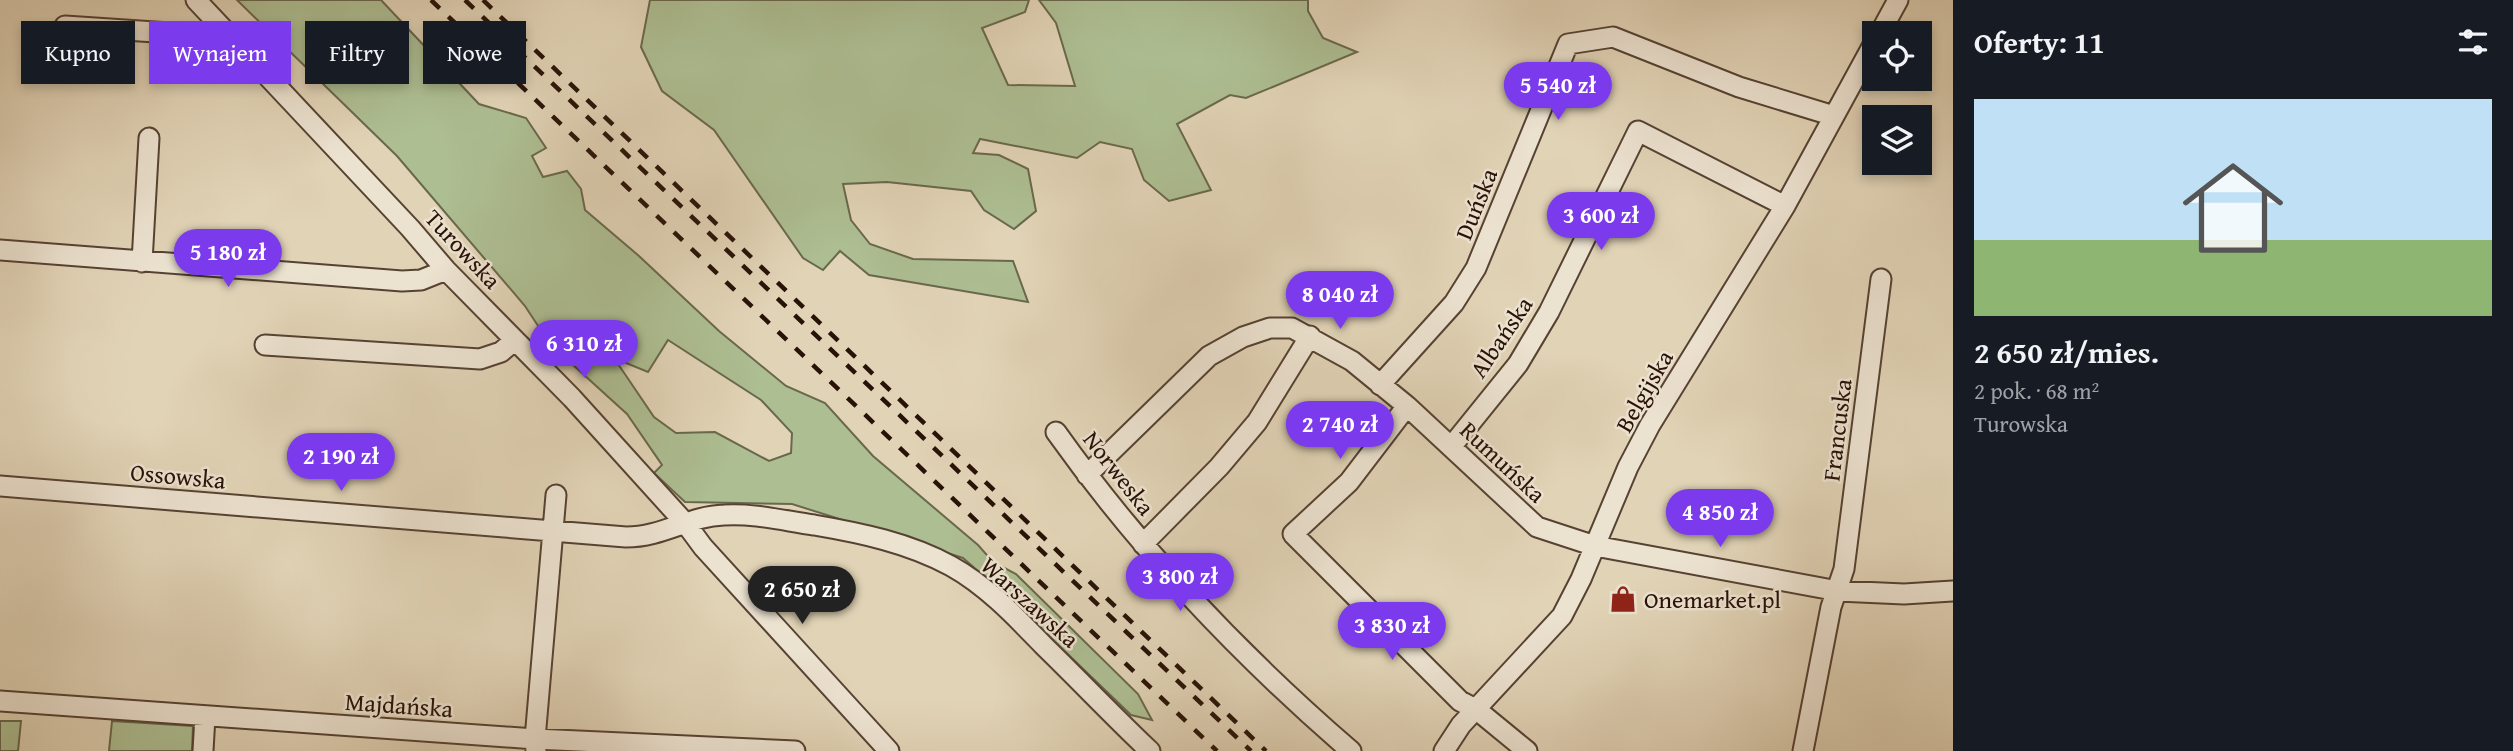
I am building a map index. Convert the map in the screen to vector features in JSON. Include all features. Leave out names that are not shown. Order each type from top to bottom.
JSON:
[{"type":"street","name":"Turowska","points":[[196,0],[215,21]]},
{"type":"street","points":[[1887,21],[1898,0]]},
{"type":"street","name":"Duńska","points":[[1380,385],[1454,303],[1476,268],[1568,44],[1613,37],[1740,87],[1834,116]]},
{"type":"street","name":"Belgijska","points":[[1444,751],[1461,725],[1562,616],[1628,467],[1650,425],[1785,206],[1862,65]]},
{"type":"street","name":"Turowska","points":[[275,84],[411,228],[446,270],[572,398],[686,524],[703,547],[880,748]]},
{"type":"street","name":"Albańska","points":[[1451,447],[1518,364],[1549,312],[1638,131],[1785,206]]},
{"type":"street","points":[[142,262],[149,138]]},
{"type":"street","points":[[0,250],[402,281],[421,280],[446,270]]},
{"type":"street","name":"Francuska","points":[[1803,751],[1831,607],[1844,569],[1881,279]]},
{"type":"street","name":"Rumuńska","points":[[1087,475],[1209,356],[1243,337],[1270,328],[1292,328],[1311,336],[1352,361],[1406,405],[1537,527],[1595,546],[1838,591],[1905,594],[1953,591]]},
{"type":"street","points":[[1143,544],[1219,467],[1257,422],[1311,336]]},
{"type":"street","points":[[265,345],[480,359],[501,352],[515,340]]},
{"type":"street","points":[[1406,405],[1349,482],[1293,534],[1460,701],[1477,710],[1527,751]]},
{"type":"street","name":"Norweska","points":[[1056,432],[1143,544],[1246,655],[1350,751]]},
{"type":"street","name":"Ossowska","points":[[0,486],[646,537],[686,524]]},
{"type":"street","points":[[536,745],[556,495]]},
{"type":"street","name":"Warszawska","points":[[686,524],[724,514],[848,531],[908,547],[951,566],[1002,604],[1150,751]]},
{"type":"street","name":"Majdańska","points":[[0,702],[205,716],[536,745],[795,751]]},
{"type":"street","points":[[203,751],[205,716]]},
{"type":"green space","points":[[237,0],[381,0],[401,21],[305,21],[305,66],[291,53],[291,21],[259,21]]},
{"type":"green space","points":[[650,0],[1029,0],[1025,12],[982,28],[1008,85],[1075,86],[1056,23],[1039,0],[1308,0],[1308,11],[1323,38],[1357,52],[1246,98],[1230,95],[1177,124],[1211,190],[1169,201],[1144,180],[1132,149],[1100,142],[1077,158],[980,139],[973,153],[999,155],[1028,169],[1036,211],[1014,229],[984,210],[971,191],[887,182],[843,184],[851,220],[870,244],[913,259],[1013,261],[1028,302],[869,275],[840,251],[823,270],[803,258],[714,130],[662,91],[641,47]]},
{"type":"green space","points":[[409,30],[423,45],[423,84],[460,84],[479,104],[526,118],[546,148],[532,156],[543,177],[567,171],[581,189],[585,210],[719,331],[786,386],[825,403],[873,456],[978,545],[993,562],[1016,574],[1138,694],[1152,720],[1131,715],[1024,612],[963,558],[792,504],[685,502],[654,473],[662,465],[627,414],[550,344],[525,306],[397,156],[323,84],[409,84]],"holes":[[[668,340],[761,400],[792,433],[791,453],[769,461],[715,432],[676,433],[654,417],[614,358],[648,372]]]},
{"type":"green space","points":[[0,721],[21,721],[18,751],[0,751]]},
{"type":"green space","points":[[112,721],[193,726],[192,751],[109,751]]},
{"type":"railway","points":[[431,0],[1217,751]]},
{"type":"railway","points":[[465,0],[1251,751]]},
{"type":"railway","points":[[483,0],[1266,751]]},
{"type":"place","name":"Onemarket.pl","points":[[1623,599]]}]
